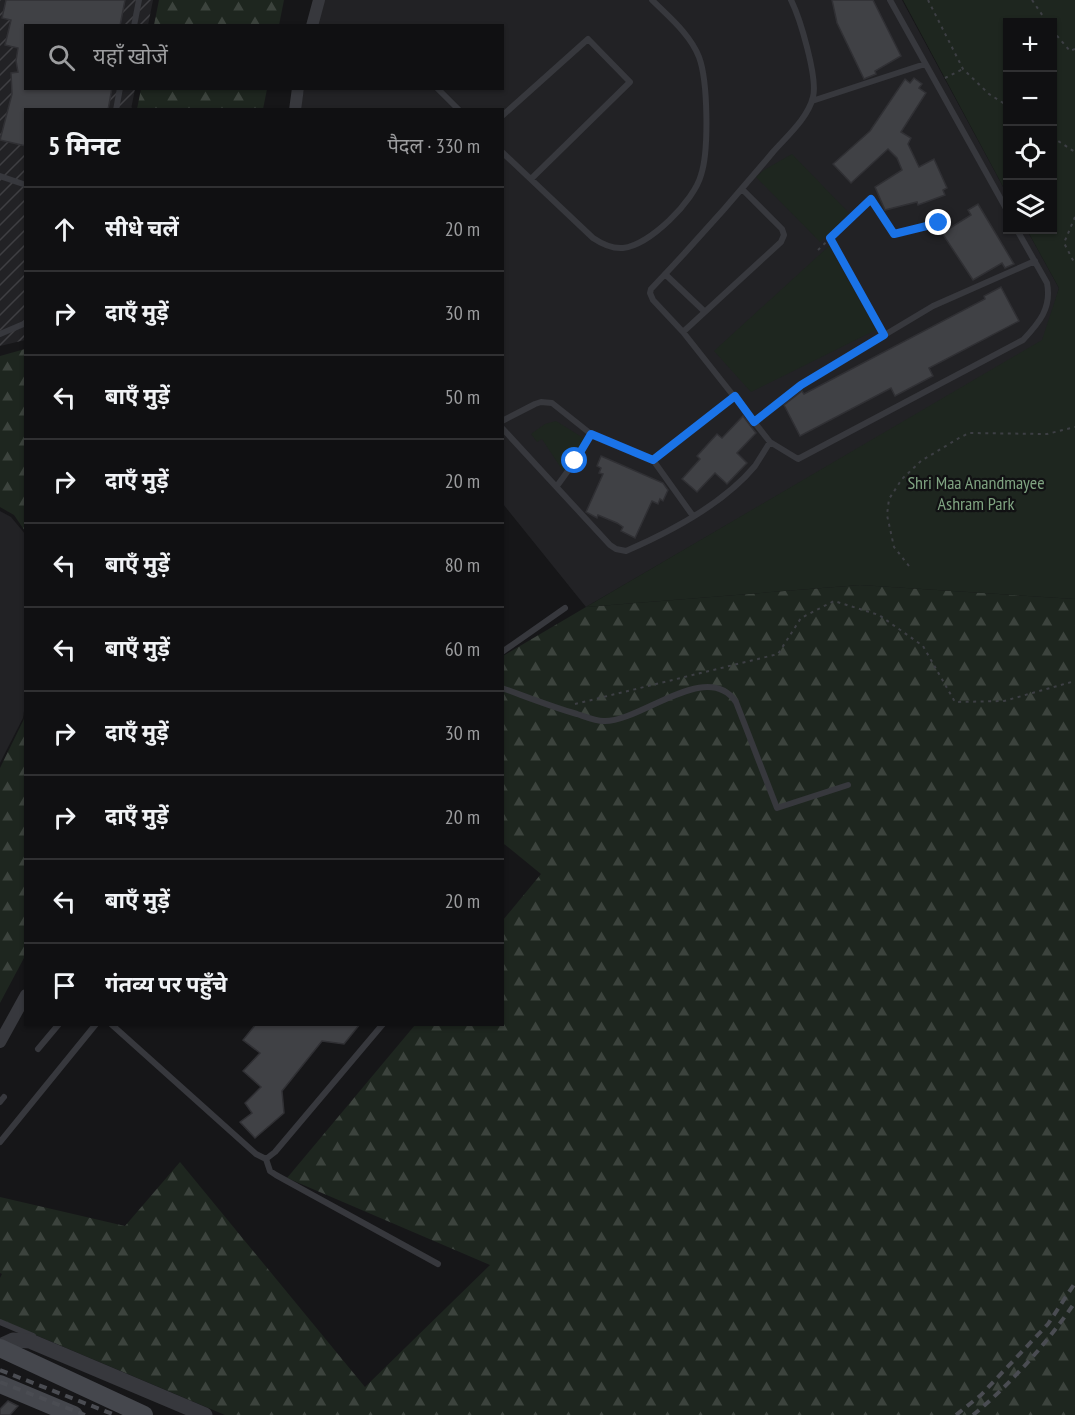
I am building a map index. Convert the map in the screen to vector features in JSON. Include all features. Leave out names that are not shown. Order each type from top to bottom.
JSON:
[{"type":"main road","points":[[0,1347],[144,1415]]},
{"type":"main road","points":[[0,1384],[74,1415]]},
{"type":"street","points":[[313,24],[319,0]]},
{"type":"street","points":[[295,108],[298,90]]},
{"type":"street","points":[[0,1042],[24,999]]},
{"type":"street","points":[[0,1347],[12,1340],[30,1341],[205,1415]]},
{"type":"lane","points":[[134,24],[139,0]]},
{"type":"lane","points":[[504,154],[593,238],[606,246],[623,248],[644,241],[678,211],[694,192],[701,177],[704,161],[705,95],[702,69],[693,45],[652,0]]},
{"type":"lane","points":[[791,0],[797,11],[813,74],[812,101],[799,122],[742,189],[651,289],[651,297],[683,332],[770,442],[798,459],[1023,340],[1040,321],[1047,307],[1049,293],[1047,283],[1019,234]]},
{"type":"lane","points":[[890,0],[1003,203]]},
{"type":"lane","points":[[504,114],[588,39],[630,82],[531,179]]},
{"type":"lane","points":[[812,101],[925,64]]},
{"type":"lane","points":[[116,108],[120,90]]},
{"type":"lane","points":[[439,90],[457,108]]},
{"type":"lane","points":[[0,176],[24,184]]},
{"type":"lane","points":[[683,332],[775,249],[784,235],[777,223],[742,189]]},
{"type":"lane","points":[[754,422],[801,385],[933,306],[1035,261]]},
{"type":"lane","points":[[665,274],[705,312]]},
{"type":"lane","points":[[0,334],[24,324]]},
{"type":"lane","points":[[653,460],[735,396]]},
{"type":"lane","points":[[504,420],[535,404],[552,403],[591,434],[653,460],[693,516]]},
{"type":"lane","points":[[504,430],[610,545],[626,551],[693,516],[732,488],[754,466],[770,442]]},
{"type":"lane","points":[[557,486],[591,434]]},
{"type":"lane","points":[[504,651],[566,608]]},
{"type":"lane","points":[[504,689],[594,720],[614,720],[678,694],[705,687],[717,687],[726,690],[736,702],[777,808],[848,785]]},
{"type":"lane","points":[[38,1049],[57,1026]]},
{"type":"lane","points":[[0,1142],[94,1026]]},
{"type":"lane","points":[[113,1026],[256,1154],[266,1159],[270,1171],[438,1264]]},
{"type":"lane","points":[[266,1159],[270,1158],[381,1026]]},
{"type":"lane","points":[[0,1322],[48,1343]]},
{"type":"path","points":[[928,0],[963,69],[989,94],[1003,103]]},
{"type":"path","points":[[1032,0],[1044,18]]},
{"type":"path","points":[[1057,36],[1066,49],[1070,51],[1075,49]]},
{"type":"path","points":[[936,82],[963,69]]},
{"type":"path","points":[[1057,140],[1075,152]]},
{"type":"path","points":[[818,250],[871,199],[894,234],[939,223]]},
{"type":"path","points":[[1075,217],[1064,243],[1075,264]]},
{"type":"path","points":[[830,238],[884,335]]},
{"type":"path","points":[[909,566],[894,547],[887,515],[889,499],[902,479],[921,461],[969,433],[1047,434],[1075,427]]},
{"type":"path","points":[[556,708],[778,654],[801,618],[834,602],[879,615],[923,646],[955,702],[1004,701],[1075,681]]},
{"type":"shaded area","points":[[0,0],[153,0],[148,24],[24,24],[24,90],[135,90],[131,108],[24,108],[24,340],[0,346]]},
{"type":"shaded area","points":[[322,0],[902,0],[1003,187],[1003,234],[1029,234],[1059,288],[1045,340],[586,607],[504,505],[504,108],[300,108],[304,90],[504,90],[504,24],[317,24]]},
{"type":"shaded area","points":[[0,511],[11,517],[24,533],[24,711],[23,718],[0,763]]},
{"type":"green space","points":[[159,0],[284,0],[279,24],[154,24]]},
{"type":"green space","name":"Shri Maa Anandmayee Ashram Park","points":[[903,0],[1075,0],[1075,599],[860,585],[586,607],[1042,340],[1059,288],[1029,234],[1057,234],[1057,18],[1003,18],[1003,187]]},
{"type":"green space","points":[[141,90],[267,90],[263,108],[137,108]]},
{"type":"green space","points":[[792,154],[849,213],[820,242],[756,177]]},
{"type":"green space","points":[[829,246],[876,330],[751,392],[714,351]]},
{"type":"green space","points":[[24,350],[24,530],[14,515],[0,507],[0,356]]},
{"type":"green space","points":[[556,421],[585,439],[563,471],[542,439],[537,442],[531,434],[545,424]]},
{"type":"green space","points":[[860,585],[1075,599],[1075,1415],[225,1415],[0,1320],[0,1278],[2,1274],[0,1273],[0,1197],[125,1226],[180,1162],[365,1387],[490,1265],[287,1178],[414,1026],[504,1026],[504,919],[541,874],[504,844],[504,655],[586,607]]},
{"type":"green space","points":[[24,719],[24,958],[0,1003],[0,768]]},
{"type":"building","points":[[6,0],[125,0],[120,24],[24,24],[24,90],[112,90],[108,108],[24,108],[24,146],[0,140],[12,94],[11,73],[18,72],[16,61],[18,48],[5,45],[11,20],[2,18]]},
{"type":"building","points":[[832,0],[873,0],[901,56],[875,71],[876,74],[864,79],[837,23]]},
{"type":"building","points":[[914,78],[922,84],[919,88],[926,93],[901,132],[911,138],[908,144],[919,167],[934,159],[947,188],[943,190],[945,195],[918,205],[917,202],[885,210],[875,187],[902,170],[897,158],[888,149],[851,183],[833,164],[870,131],[905,79],[910,83]]},
{"type":"building","points":[[978,204],[1014,264],[1005,268],[1002,263],[973,280],[942,233],[971,215],[968,210]]},
{"type":"building","points":[[1001,287],[1019,321],[929,368],[933,376],[895,396],[891,388],[800,436],[784,405],[802,391],[804,394],[985,299],[984,296]]},
{"type":"building","points":[[743,416],[756,433],[737,453],[747,463],[727,484],[715,473],[697,492],[682,479],[700,459],[697,456],[717,434],[722,438]]},
{"type":"building","points":[[601,456],[663,483],[668,490],[663,501],[660,499],[658,504],[652,501],[635,538],[621,531],[623,527],[617,523],[598,515],[597,518],[586,512],[603,474],[599,473],[601,468],[597,466]]},
{"type":"building","points":[[254,1026],[358,1026],[344,1044],[322,1041],[282,1091],[284,1113],[255,1138],[240,1122],[252,1113],[245,1103],[261,1087],[243,1071],[260,1053],[243,1040]]},
{"type":"building","points":[[8,1401],[18,1406],[10,1415],[0,1415],[0,1409]]},
{"type":"railway","points":[[956,1415],[981,1395],[1048,1324],[1075,1283]]},
{"type":"railway","points":[[973,1415],[1028,1362],[1075,1302]]},
{"type":"railway","points":[[0,1370],[115,1415]]},
{"type":"railway","points":[[0,1382],[85,1415]]},
{"type":"route","points":[[575,461],[591,434],[653,460],[735,396],[754,422],[801,385],[884,335],[830,238],[871,199],[894,234],[939,223]]}]
